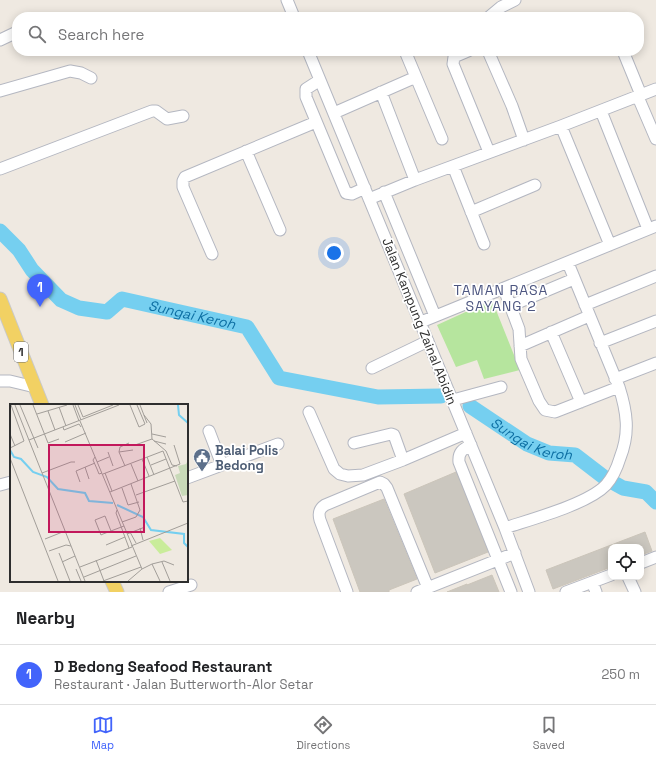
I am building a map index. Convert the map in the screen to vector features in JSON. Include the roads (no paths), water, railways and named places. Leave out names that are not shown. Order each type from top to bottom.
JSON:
[{"type":"main road","name":"1","points":[[0,299],[4,318],[42,404]]},
{"type":"street","points":[[287,0],[292,12]]},
{"type":"street","points":[[495,12],[501,7],[515,0]]},
{"type":"street","points":[[0,40],[12,34]]},
{"type":"street","name":"Jalan Kampung Zainal Abidin","points":[[310,56],[453,400],[515,553],[529,592]]},
{"type":"street","points":[[407,56],[442,139]]},
{"type":"street","points":[[456,56],[454,57],[453,64],[489,152]]},
{"type":"street","points":[[490,56],[512,106],[524,140]]},
{"type":"street","points":[[625,56],[656,139]]},
{"type":"street","points":[[0,91],[70,71],[76,71],[91,78]]},
{"type":"street","points":[[334,113],[416,77]]},
{"type":"street","points":[[320,80],[306,89],[305,92],[316,122],[346,193],[352,194],[365,188]]},
{"type":"street","points":[[369,199],[415,180],[562,126],[656,89]]},
{"type":"street","points":[[381,92],[415,180]]},
{"type":"street","points":[[0,169],[152,111],[156,111],[167,119],[183,116]]},
{"type":"street","points":[[420,322],[568,263],[652,227],[601,111]]},
{"type":"street","points":[[212,254],[183,186],[185,177],[316,122]]},
{"type":"street","points":[[562,126],[610,245]]},
{"type":"street","points":[[246,151],[280,230]]},
{"type":"street","points":[[453,166],[484,244]]},
{"type":"street","points":[[471,212],[535,185]]},
{"type":"street","points":[[384,192],[435,316]]},
{"type":"street","points":[[505,528],[575,504],[601,490],[610,480],[623,452],[627,431],[626,411],[617,383],[568,263]]},
{"type":"street","points":[[520,346],[552,332],[587,311],[656,276]]},
{"type":"street","points":[[510,306],[574,279]]},
{"type":"street","points":[[504,289],[521,335],[521,359],[539,401],[545,410],[555,412],[581,402],[656,363]]},
{"type":"street","points":[[600,343],[656,320]]},
{"type":"street","points":[[552,332],[581,402]]},
{"type":"street","points":[[372,368],[428,341]]},
{"type":"street","points":[[0,381],[10,381],[35,387]]},
{"type":"street","points":[[453,400],[501,386]]},
{"type":"street","points":[[309,412],[334,469],[340,474],[348,476],[363,475],[403,460],[466,433]]},
{"type":"street","points":[[209,431],[222,465]]},
{"type":"street","points":[[354,443],[394,435],[403,460]]},
{"type":"street","points":[[188,478],[278,444]]},
{"type":"street","points":[[471,445],[462,450],[459,462],[511,592]]},
{"type":"street","points":[[0,485],[10,482]]},
{"type":"street","points":[[347,592],[320,520],[319,511],[325,505],[380,482],[388,488],[428,588]]},
{"type":"street","points":[[417,592],[515,553]]},
{"type":"street","points":[[644,562],[656,557]]},
{"type":"street","points":[[566,592],[594,587],[608,577]]},
{"type":"street","points":[[629,580],[635,592]]},
{"type":"street","points":[[169,592],[191,585]]},
{"type":"waterway","name":"Sungai Keroh","points":[[0,231],[19,250],[32,270],[61,300],[79,308],[107,312],[122,299],[247,327],[279,378],[378,397],[441,396]]},
{"type":"waterway","name":"Sungai Keroh","points":[[470,406],[527,444],[549,453],[575,455],[605,478],[623,488],[646,492],[656,502]]},
{"type":"place","name":"D Bedong Seafood Restaurant","points":[[40,307]]},
{"type":"place","name":"Balai Polis Bedong","points":[[202,472]]},
{"type":"district","name":"TAMAN RASA SAYANG 2","points":[[501,298]]}]
